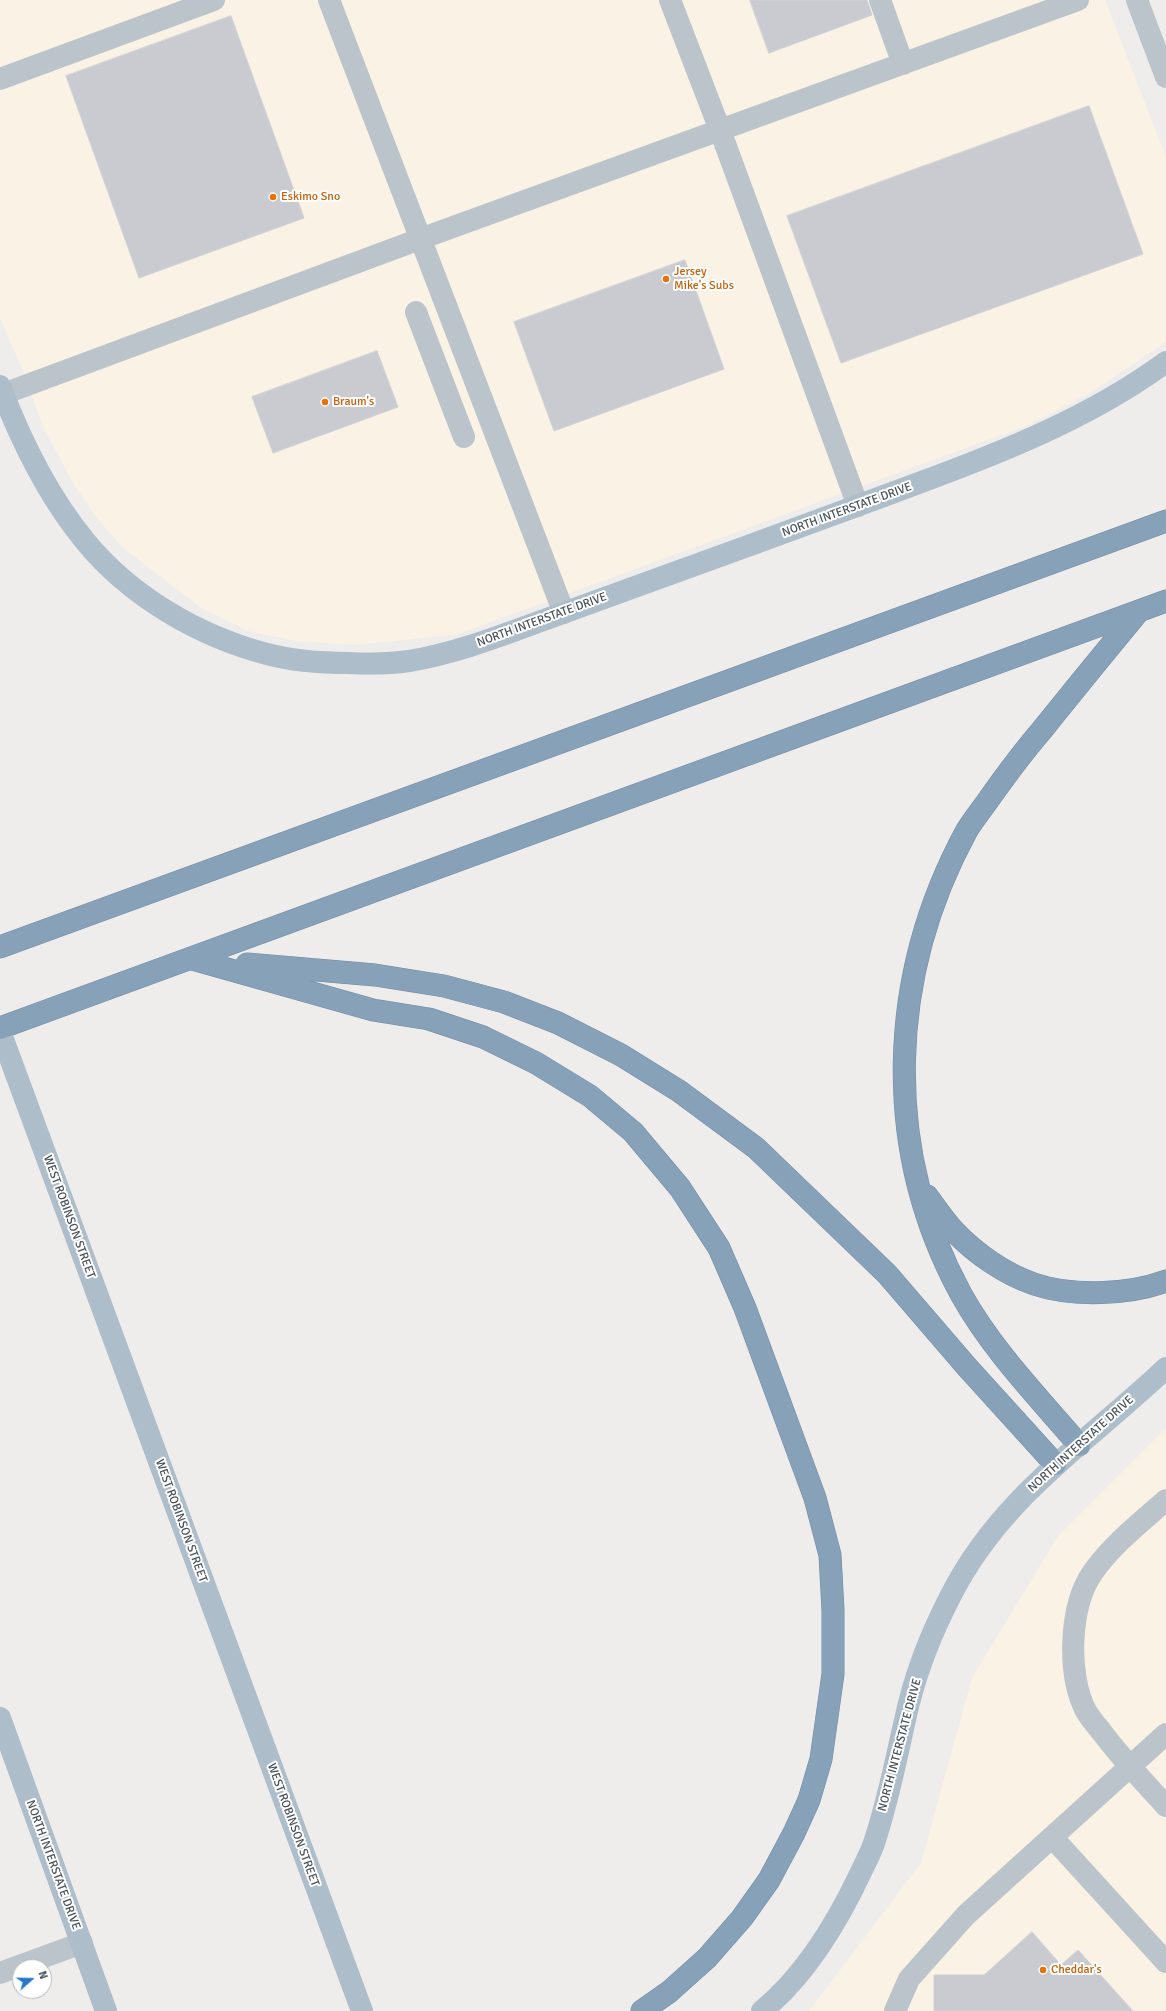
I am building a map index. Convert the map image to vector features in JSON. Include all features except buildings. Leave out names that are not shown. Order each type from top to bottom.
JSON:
[{"type":"highway","points":[[0,947],[1166,521]]},
{"type":"highway","points":[[0,1030],[192,958],[1166,601]]},
{"type":"highway","points":[[1079,1446],[1001,1354],[962,1295],[937,1243],[918,1184],[904,1102],[906,1019],[915,964],[939,888],[968,828],[1014,764],[1140,610]]},
{"type":"highway","points":[[0,930],[36,934]]},
{"type":"highway","points":[[192,958],[375,975],[444,986],[504,1002],[558,1024],[621,1055],[678,1091],[756,1148],[887,1274],[967,1367],[1055,1464]]},
{"type":"highway","points":[[192,958],[373,1010],[429,1019],[483,1037],[536,1063],[590,1096],[633,1132],[680,1188],[719,1248],[745,1308],[815,1498],[830,1555],[833,1610],[833,1674],[821,1759],[809,1800],[794,1834],[769,1880],[742,1918],[707,1958],[669,1992],[642,2011]]},
{"type":"highway","points":[[918,1184],[955,1232],[991,1263],[1034,1284],[1074,1292],[1111,1292],[1155,1285],[1166,1281]]},
{"type":"main road","name":"NORTH INTERSTATE DRIVE","points":[[2,390],[43,480],[61,510],[86,543],[113,571],[145,597],[189,625],[230,642],[268,655],[311,662],[360,664],[405,662],[444,654],[564,613],[975,463],[1051,430],[1122,391],[1166,362]]},
{"type":"main road","name":"WEST ROBINSON STREET","points":[[0,1030],[362,2011]]},
{"type":"main road","name":"NORTH INTERSTATE DRIVE","points":[[762,2011],[774,2001],[818,1950],[849,1896],[875,1841],[896,1764],[910,1701],[930,1642],[950,1597],[972,1557],[1007,1512],[1055,1464],[1079,1446],[1166,1368]]},
{"type":"main road","name":"NORTH INTERSTATE DRIVE","points":[[0,1718],[106,2011]]},
{"type":"street","points":[[0,79],[214,0]]},
{"type":"street","points":[[329,0],[564,613]]},
{"type":"street","points":[[670,0],[720,130],[858,506]]},
{"type":"street","points":[[880,0],[903,64]]},
{"type":"street","points":[[2,390],[1078,0]]},
{"type":"street","points":[[1137,0],[1166,77]]},
{"type":"street","points":[[416,312],[464,436]]},
{"type":"street","points":[[1166,1500],[1107,1554],[1092,1573],[1084,1591],[1075,1622],[1072,1654],[1075,1682],[1086,1712],[1108,1741],[1166,1806]]},
{"type":"street","points":[[895,2011],[910,1980],[966,1915],[1166,1734]]},
{"type":"street","points":[[1052,1837],[1166,1962]]},
{"type":"street","points":[[0,1973],[82,1943]]},
{"type":"shaded area","points":[[0,0],[1105,0],[1166,157],[1166,342],[1088,394],[1026,426],[455,635],[353,645],[296,641],[251,632],[203,609],[123,548],[97,518],[75,486],[44,429],[23,371],[0,318]]},
{"type":"shaded area","points":[[1166,1428],[1166,2011],[809,2011],[921,1863],[972,1678],[1058,1536]]},
{"type":"place","name":"Eskimo Sno","points":[[273,197]]},
{"type":"place","name":"Jersey Mike's Subs","points":[[666,279]]},
{"type":"place","name":"Braum's","points":[[325,402]]},
{"type":"place","name":"Cheddar's","points":[[1043,1970]]}]
